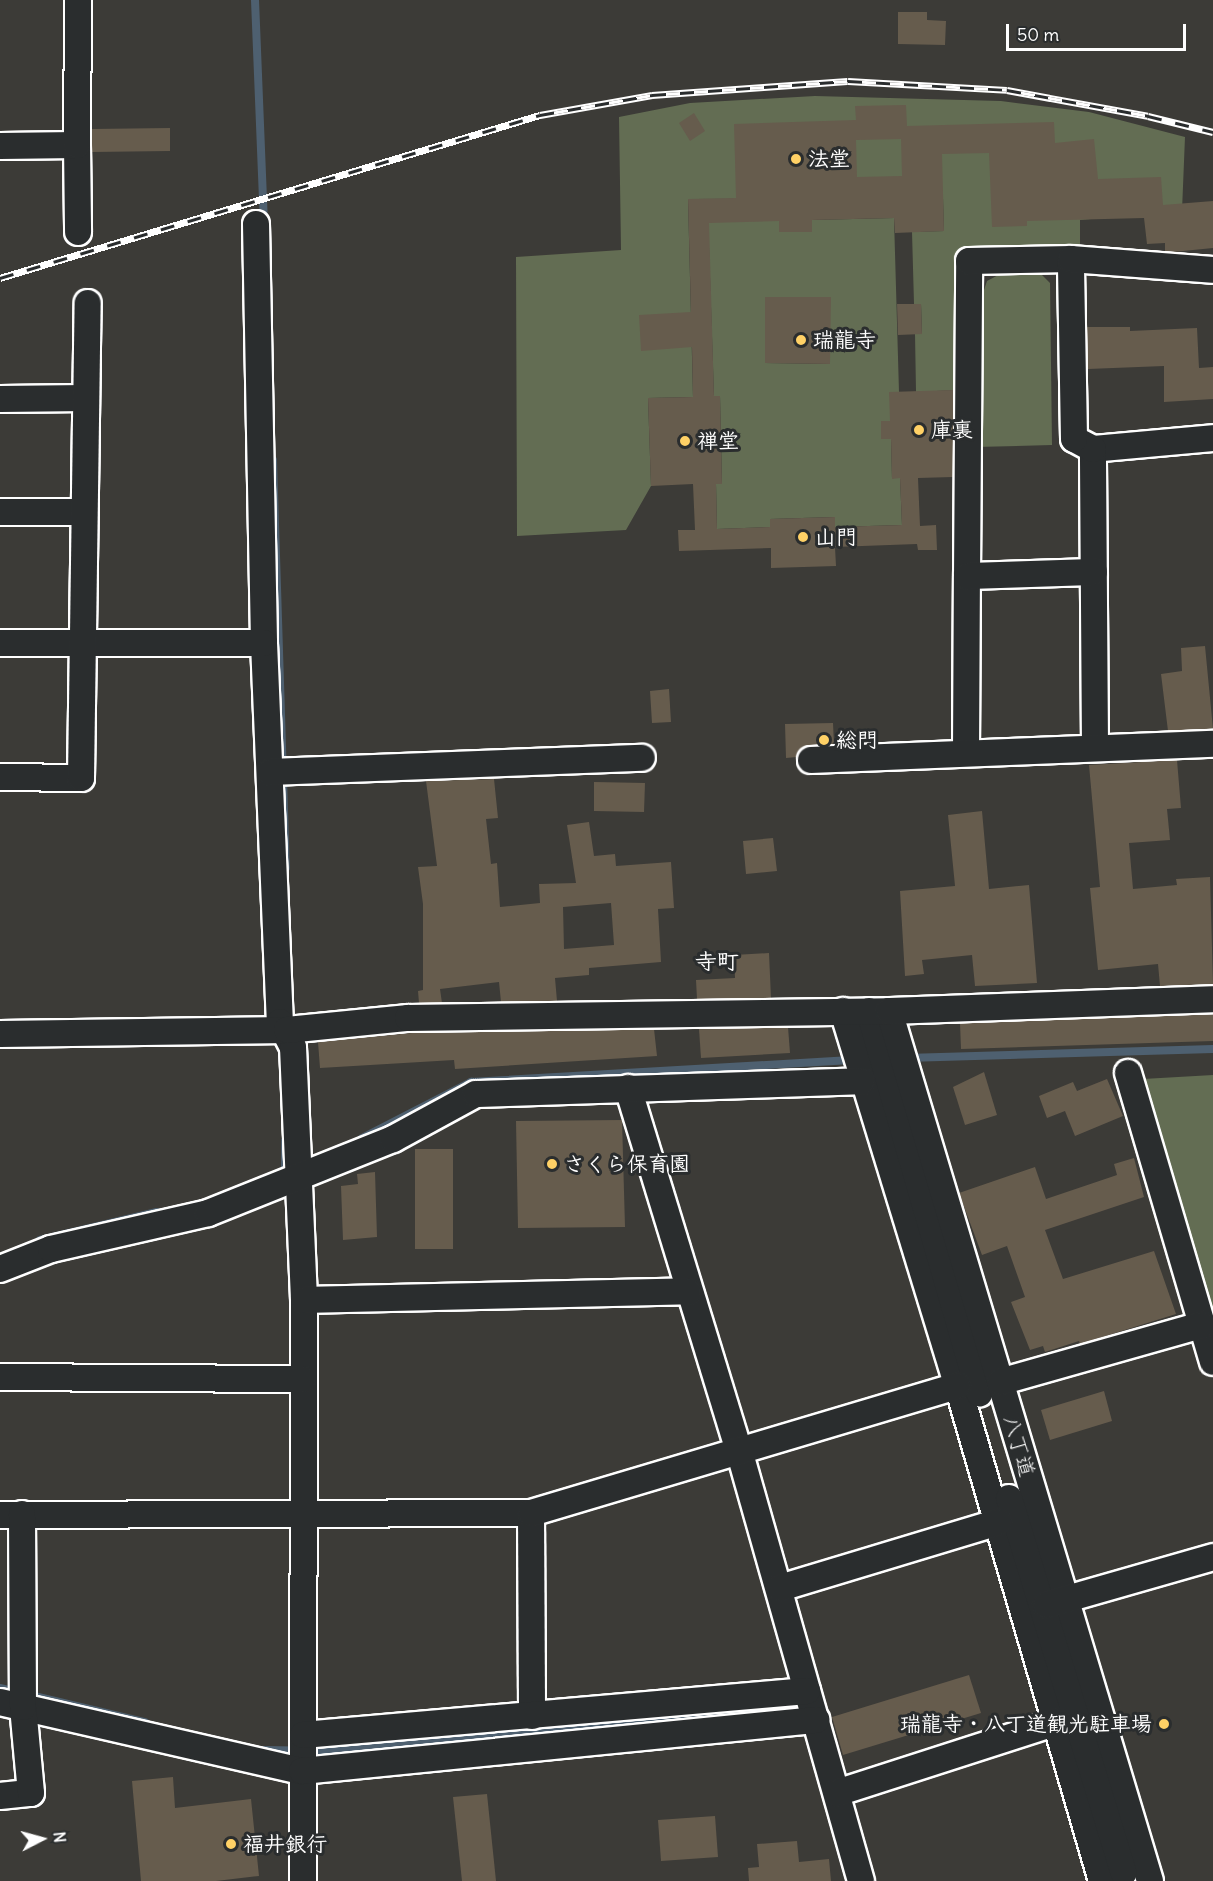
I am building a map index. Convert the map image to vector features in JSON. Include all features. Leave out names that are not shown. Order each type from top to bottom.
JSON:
[{"type":"street","points":[[78,0],[78,231]]},
{"type":"street","points":[[0,146],[77,145]]},
{"type":"street","points":[[256,224],[264,643],[280,1022],[287,1030],[292,1047],[304,1300],[303,1881]]},
{"type":"street","points":[[1071,260],[1074,439],[1093,449],[1213,438]]},
{"type":"street","points":[[966,753],[969,261],[1071,260],[1213,270]]},
{"type":"street","points":[[0,777],[81,778],[85,644],[84,512],[88,303]]},
{"type":"street","points":[[0,399],[86,398]]},
{"type":"street","points":[[1093,449],[1095,747]]},
{"type":"street","points":[[0,512],[84,512]]},
{"type":"street","points":[[967,576],[1094,572]]},
{"type":"street","points":[[0,643],[264,643]]},
{"type":"street","points":[[811,760],[1213,744]]},
{"type":"street","points":[[270,772],[642,758]]},
{"type":"street","points":[[0,1034],[287,1030],[408,1018],[879,1011],[1213,999]]},
{"type":"street","name":"八丁道","points":[[843,1011],[862,1081],[958,1386],[1057,1722],[1113,1877]]},
{"type":"street","points":[[879,1011],[1113,1877]]},
{"type":"street","name":"八丁道","points":[[879,1011],[1000,1382],[1063,1602],[1150,1881]]},
{"type":"street","points":[[1128,1073],[1207,1332],[1213,1362]]},
{"type":"street","points":[[0,1269],[51,1249],[208,1213],[297,1180],[393,1139],[476,1094],[862,1081]]},
{"type":"street","points":[[628,1088],[780,1588],[861,1881]]},
{"type":"street","points":[[304,1300],[688,1291]]},
{"type":"street","points":[[1000,1382],[1207,1332]]},
{"type":"street","points":[[0,1377],[303,1379]]},
{"type":"street","points":[[0,1796],[31,1793],[15,1691],[11,1514],[302,1512],[531,1514],[958,1386]]},
{"type":"street","points":[[531,1514],[532,1716]]},
{"type":"street","points":[[780,1588],[998,1521]]},
{"type":"street","points":[[1024,1611],[1063,1602],[1213,1557]]},
{"type":"street","points":[[15,1691],[302,1769],[816,1720]]},
{"type":"street","points":[[303,1736],[807,1691]]},
{"type":"street","points":[[837,1793],[1057,1722]]},
{"type":"green space","points":[[815,96],[1001,101],[1089,112],[1185,137],[1182,211],[1080,220],[1080,252],[962,251],[956,390],[916,392],[915,334],[922,333],[921,304],[914,304],[912,232],[944,231],[943,198],[688,199],[693,397],[648,398],[651,486],[626,530],[517,536],[516,257],[621,250],[619,117],[690,103]]},
{"type":"green space","points":[[708,217],[779,221],[779,232],[812,232],[812,220],[894,218],[899,392],[890,421],[881,421],[881,439],[891,439],[892,478],[900,478],[902,525],[835,527],[834,517],[770,519],[770,527],[717,529],[716,484],[722,483],[720,396],[714,396]],"holes":[[[765,297],[830,297],[830,364],[765,363]]]},
{"type":"green space","points":[[1004,272],[1041,274],[1050,283],[1052,445],[975,447],[979,305],[987,281]]},
{"type":"green space","points":[[1213,1075],[1213,1313],[1210,1313],[1143,1079]]},
{"type":"building","points":[[898,12],[927,12],[927,20],[946,21],[945,45],[898,44]]},
{"type":"building","points":[[906,105],[907,126],[1054,122],[1055,143],[1094,139],[1098,179],[1161,177],[1163,205],[1213,201],[1213,248],[1173,252],[1165,251],[1165,243],[1147,244],[1144,218],[1027,221],[1027,226],[992,227],[989,153],[942,154],[944,231],[895,233],[894,218],[812,220],[812,232],[779,232],[779,221],[709,223],[714,396],[720,396],[722,484],[716,484],[717,529],[770,527],[770,519],[835,517],[835,527],[902,525],[900,478],[892,479],[891,439],[881,439],[881,421],[890,421],[889,392],[953,390],[953,477],[918,478],[920,526],[936,525],[937,550],[918,550],[917,544],[835,547],[836,566],[771,568],[771,548],[679,551],[678,530],[695,530],[693,484],[651,486],[648,398],[693,397],[692,347],[641,351],[639,315],[691,312],[688,199],[736,198],[734,124],[856,120],[855,106]],"holes":[[[901,139],[902,176],[857,177],[856,140]]]},
{"type":"building","points":[[694,113],[705,131],[690,141],[679,123]]},
{"type":"building","points":[[170,128],[170,151],[92,152],[92,129]]},
{"type":"building","points":[[765,297],[831,297],[830,364],[765,363]]},
{"type":"building","points":[[897,304],[921,304],[922,334],[898,335]]},
{"type":"building","points":[[1087,327],[1130,327],[1130,331],[1197,328],[1199,368],[1213,367],[1213,399],[1164,402],[1164,366],[1088,369]]},
{"type":"building","points":[[1205,646],[1213,729],[1168,731],[1161,674],[1182,671],[1181,648]]},
{"type":"building","points":[[669,689],[671,722],[652,723],[650,691]]},
{"type":"building","points":[[833,723],[834,744],[810,745],[803,748],[797,757],[786,758],[785,724]]},
{"type":"building","points":[[1177,760],[1181,808],[1167,809],[1170,840],[1129,843],[1133,889],[1177,885],[1176,879],[1210,877],[1213,984],[1160,986],[1158,964],[1098,970],[1090,888],[1100,887],[1089,765]]},
{"type":"building","points":[[494,779],[498,818],[486,819],[491,864],[497,863],[500,907],[540,903],[539,884],[576,883],[567,825],[589,822],[594,856],[615,854],[616,866],[671,862],[674,908],[658,909],[661,962],[589,968],[589,975],[555,978],[557,1001],[501,1002],[499,982],[440,989],[442,1003],[419,1003],[418,991],[423,990],[423,904],[418,867],[437,866],[426,781]],"holes":[[[611,903],[614,945],[564,949],[563,907]]]},
{"type":"building","points":[[594,782],[645,783],[644,812],[594,811]]},
{"type":"building","points":[[982,811],[989,889],[1029,885],[1037,983],[975,986],[972,955],[922,960],[924,974],[905,976],[900,891],[955,886],[948,815]]},
{"type":"building","points":[[773,838],[777,871],[746,874],[743,841]]},
{"type":"building","points":[[769,953],[771,998],[697,999],[696,980],[735,978],[734,955]]},
{"type":"building","points":[[1213,1014],[1213,1041],[961,1049],[960,1023]]},
{"type":"building","points":[[788,1027],[790,1053],[701,1058],[699,1029]]},
{"type":"building","points":[[654,1029],[657,1056],[455,1069],[454,1060],[320,1068],[318,1042],[412,1033]]},
{"type":"building","points":[[984,1072],[997,1115],[965,1125],[953,1087]]},
{"type":"building","points":[[1107,1079],[1123,1116],[1075,1136],[1065,1111],[1047,1118],[1039,1096],[1073,1082],[1077,1091]]},
{"type":"building","points":[[622,1120],[625,1227],[518,1228],[516,1121]]},
{"type":"building","points":[[415,1149],[453,1149],[453,1249],[415,1249]]},
{"type":"building","points":[[1134,1158],[1144,1197],[1045,1230],[1063,1279],[1154,1251],[1176,1314],[1080,1344],[1079,1341],[1045,1352],[1043,1346],[1030,1350],[1011,1302],[1025,1297],[1007,1246],[982,1255],[959,1193],[1035,1167],[1046,1199],[1117,1175],[1114,1164]]},
{"type":"building","points":[[375,1172],[377,1237],[343,1240],[341,1186],[358,1184],[357,1174]]},
{"type":"building","points":[[1104,1391],[1112,1421],[1050,1440],[1041,1410]]},
{"type":"building","points":[[969,1675],[981,1713],[843,1755],[832,1717]]},
{"type":"building","points":[[173,1777],[175,1808],[251,1799],[259,1876],[216,1881],[141,1881],[132,1781]]},
{"type":"building","points":[[487,1794],[496,1881],[462,1881],[453,1797]]},
{"type":"building","points":[[715,1816],[718,1857],[661,1861],[658,1820]]},
{"type":"building","points":[[797,1841],[799,1862],[829,1859],[831,1881],[749,1881],[748,1868],[759,1867],[757,1844]]},
{"type":"waterway","points":[[255,0],[264,223]]},
{"type":"waterway","points":[[273,460],[286,868]]},
{"type":"waterway","points":[[906,1058],[1213,1049]]},
{"type":"waterway","points":[[362,1138],[471,1082],[855,1060]]},
{"type":"waterway","points":[[285,1141],[285,1171]]},
{"type":"waterway","points":[[40,1240],[157,1212]]},
{"type":"waterway","points":[[0,1688],[145,1722]]},
{"type":"waterway","points":[[264,1750],[326,1751],[789,1709]]},
{"type":"railway","points":[[0,278],[540,115],[652,95],[848,81],[1007,90],[1148,116],[1213,132]]},
{"type":"place","name":"法堂","points":[[796,159]]},
{"type":"place","name":"瑞龍寺","points":[[801,340]]},
{"type":"place","name":"庫裏","points":[[919,430]]},
{"type":"place","name":"禅堂","points":[[685,441]]},
{"type":"place","name":"山門","points":[[803,537]]},
{"type":"place","name":"総門","points":[[824,740]]},
{"type":"place","name":"さくら保育園","points":[[552,1164]]},
{"type":"place","name":"瑞龍寺・八丁道観光駐車場","points":[[1164,1724]]},
{"type":"place","name":"福井銀行","points":[[231,1844]]},
{"type":"district","name":"寺町","points":[[717,962]]}]
